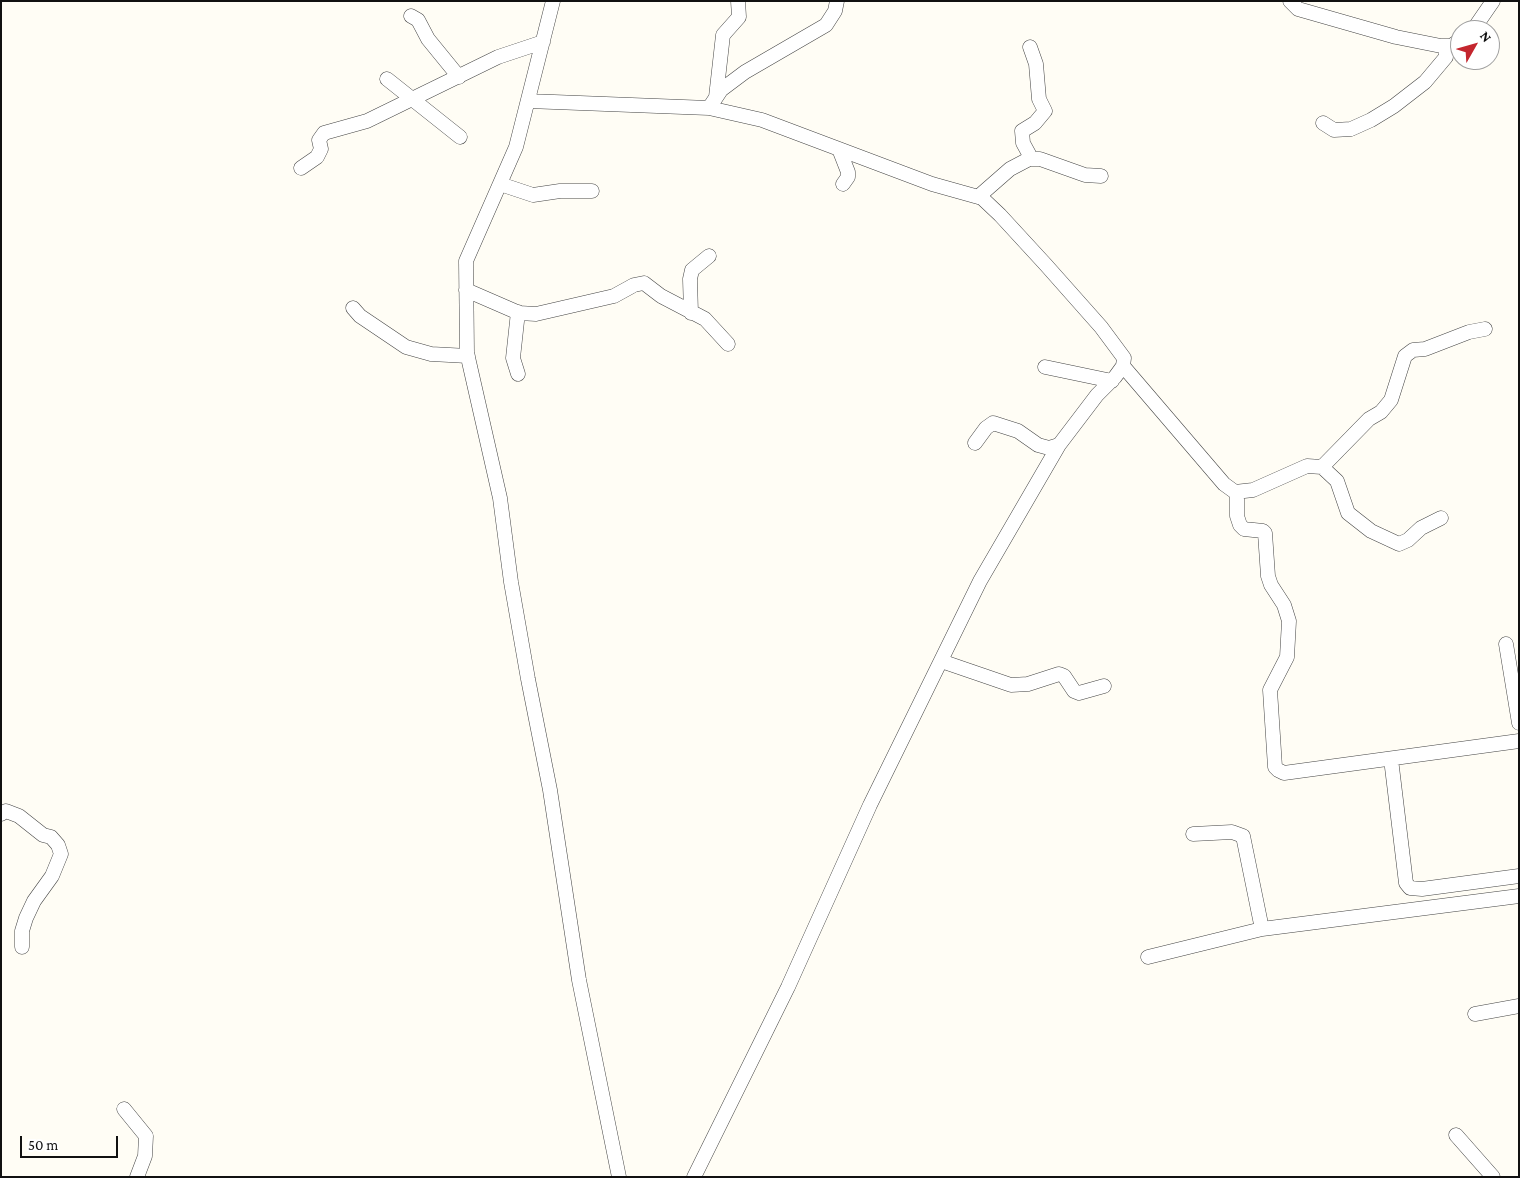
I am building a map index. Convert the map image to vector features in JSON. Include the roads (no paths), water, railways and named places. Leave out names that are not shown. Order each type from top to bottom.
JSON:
[{"type":"street","points":[[552,1],[516,147],[466,261],[468,356],[500,498],[511,582],[550,790],[579,980],[619,1177]]},
{"type":"street","points":[[713,103],[723,35],[739,17],[738,1]]},
{"type":"street","points":[[713,103],[721,90],[746,72],[826,25],[835,11],[837,1]]},
{"type":"street","points":[[1290,1],[1298,9],[1388,34],[1450,46]]},
{"type":"street","points":[[1481,20],[1493,1]]},
{"type":"street","points":[[411,16],[418,20],[428,39],[459,77]]},
{"type":"street","points":[[302,168],[317,157],[321,149],[319,140],[324,133],[367,122],[498,57],[543,42]]},
{"type":"street","points":[[1323,123],[1334,130],[1351,129],[1394,106],[1425,82],[1446,57],[1446,46]]},
{"type":"street","points":[[1029,159],[1029,154],[1023,143],[1022,131],[1039,120],[1045,111],[1040,99],[1036,64],[1030,47]]},
{"type":"street","points":[[387,79],[460,137]]},
{"type":"street","points":[[528,101],[713,103],[932,184],[978,197],[1000,215],[1101,327],[1124,358],[1123,366],[1112,381],[1097,395],[1060,445],[980,581],[870,805],[788,986],[694,1177]]},
{"type":"street","points":[[838,149],[848,172],[848,177],[843,184]]},
{"type":"street","points":[[978,197],[1010,169],[1029,159],[1040,159],[1084,175],[1101,176]]},
{"type":"street","points":[[500,184],[533,195],[560,191],[592,191]]},
{"type":"street","points":[[691,313],[690,279],[692,270],[709,256]]},
{"type":"street","points":[[466,290],[518,312],[536,314],[614,296],[634,285],[644,283],[661,296],[705,319],[728,344]]},
{"type":"street","points":[[353,308],[360,316],[406,347],[431,354],[468,356]]},
{"type":"street","points":[[518,312],[513,358],[518,374]]},
{"type":"street","points":[[1322,467],[1369,419],[1381,412],[1391,400],[1405,356],[1413,350],[1425,349],[1469,332],[1485,329]]},
{"type":"street","points":[[1123,366],[1224,484],[1237,492],[1252,490],[1307,466],[1322,467],[1337,481],[1348,513],[1371,531],[1398,544],[1408,540],[1421,528],[1441,518]]},
{"type":"street","points":[[1045,367],[1112,381]]},
{"type":"street","points":[[975,443],[986,428],[993,423],[1018,431],[1038,445],[1049,448],[1060,445]]},
{"type":"street","points":[[1237,492],[1237,516],[1240,525],[1244,529],[1265,533],[1268,576],[1271,585],[1284,605],[1289,620],[1287,657],[1270,690],[1275,767],[1284,773],[1519,741]]},
{"type":"street","points":[[1506,644],[1515,674],[1519,722]]},
{"type":"street","points":[[941,661],[1012,684],[1028,684],[1059,674],[1064,676],[1074,691],[1079,692],[1104,686]]},
{"type":"street","points":[[1391,758],[1406,883],[1410,888],[1422,889],[1519,876]]},
{"type":"street","points":[[1,814],[6,811],[19,816],[43,835],[51,837],[58,844],[61,854],[56,868],[34,901],[26,918],[22,931],[22,947]]},
{"type":"street","points":[[1193,834],[1232,832],[1243,836],[1262,929]]},
{"type":"street","points":[[1148,958],[1262,929],[1519,896]]},
{"type":"street","points":[[1475,1014],[1519,1006]]},
{"type":"street","points":[[124,1108],[146,1136],[145,1156],[137,1177]]},
{"type":"street","points":[[1456,1135],[1493,1177]]}]
